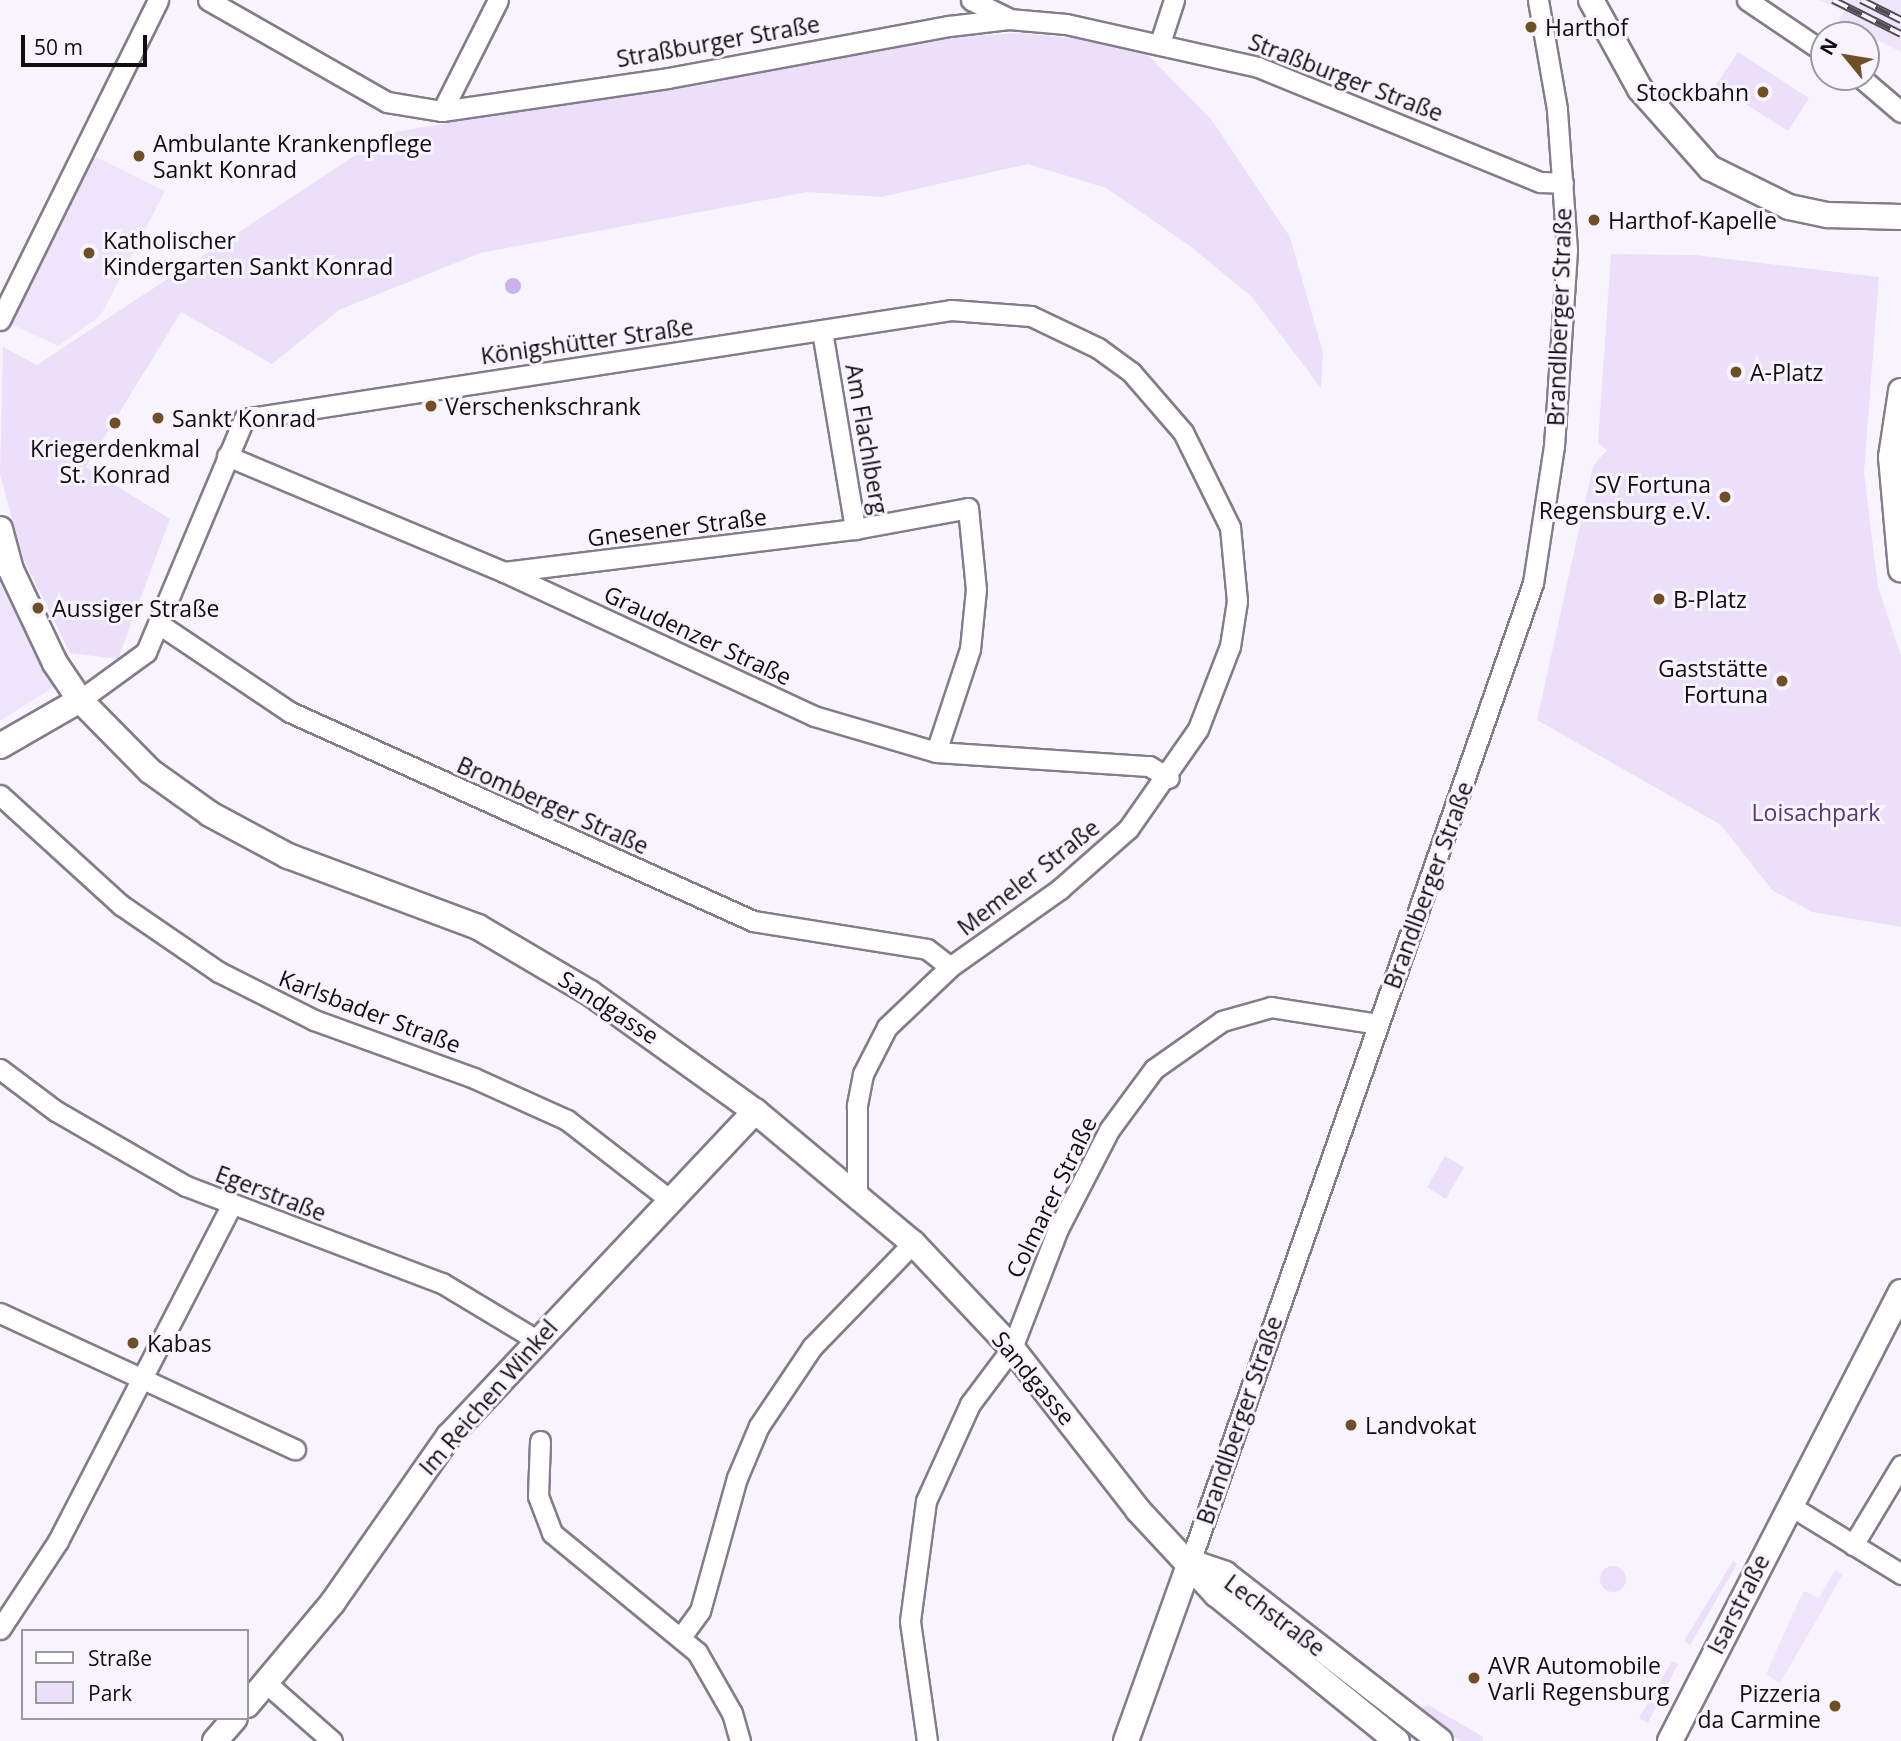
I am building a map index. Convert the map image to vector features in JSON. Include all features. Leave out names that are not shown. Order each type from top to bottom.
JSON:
[{"type":"street","points":[[0,320],[158,0]]},
{"type":"street","name":"Straßburger Straße","points":[[208,0],[387,102],[442,111],[1009,19],[1160,43],[1258,67],[1540,181],[1563,183]]},
{"type":"street","points":[[442,111],[498,0]]},
{"type":"street","points":[[971,0],[1009,19]]},
{"type":"street","points":[[1160,43],[1174,0]]},
{"type":"street","name":"Brandlberger Straße","points":[[1126,1741],[1533,583],[1563,351],[1563,183],[1538,0]]},
{"type":"street","points":[[1591,0],[1601,23],[1640,89],[1679,138],[1729,181],[1828,215],[1901,217]]},
{"type":"street","points":[[1747,0],[1810,43]]},
{"type":"street","points":[[1876,91],[1901,112]]},
{"type":"street","name":"Memeler Straße","points":[[857,1191],[857,1106],[873,1050],[903,1007],[950,967],[1100,856],[1169,778],[1217,684],[1237,601],[1230,527],[1205,469],[1183,432],[1131,372],[1075,334],[989,308],[938,312]]},
{"type":"street","name":"Königshütter Straße","points":[[227,456],[244,419],[938,312]]},
{"type":"street","name":"Am Flachlberg","points":[[822,331],[855,529],[968,508],[976,589],[970,649],[936,752]]},
{"type":"street","points":[[1901,391],[1891,457],[1901,570]]},
{"type":"street","points":[[0,746],[136,664],[159,624],[227,456]]},
{"type":"street","name":"Graudenzer Straße","points":[[227,456],[504,572],[814,716],[936,752],[1149,766],[1169,778]]},
{"type":"street","name":"Sandgasse","points":[[0,529],[20,591],[80,700],[150,771],[210,814],[288,856],[478,928],[590,993],[755,1111],[857,1191],[913,1243],[1012,1348],[1138,1510],[1190,1562]]},
{"type":"street","name":"Gnesener Straße","points":[[504,572],[855,529]]},
{"type":"street","name":"Bromberger Straße","points":[[159,624],[290,712],[753,920],[927,949],[950,967]]},
{"type":"street","name":"Karlsbader Straße","points":[[0,795],[121,905],[219,972],[314,1020],[474,1078],[567,1120],[670,1200]]},
{"type":"street","name":"Colmarer Straße","points":[[927,1741],[911,1657],[916,1546],[944,1454],[1012,1348],[1079,1186],[1154,1069],[1200,1032],[1247,1012],[1298,1008],[1378,1024]]},
{"type":"street","name":"Egerstraße","points":[[0,1069],[94,1135],[231,1206],[442,1283],[536,1339]]},
{"type":"street","name":"Im Reichen Winkel","points":[[248,1704],[333,1602],[428,1462],[536,1339],[755,1111]]},
{"type":"street","points":[[0,1629],[58,1541],[231,1206]]},
{"type":"street","points":[[681,1637],[701,1611],[737,1478],[765,1416],[812,1347],[913,1243]]},
{"type":"street","name":"Isarstraße","points":[[1670,1741],[1789,1505],[1901,1292]]},
{"type":"street","points":[[0,1313],[295,1449]]},
{"type":"street","points":[[540,1441],[538,1496],[552,1533],[565,1550],[681,1637],[710,1671],[740,1741]]},
{"type":"street","points":[[1853,1545],[1901,1465]]},
{"type":"street","points":[[1789,1505],[1901,1574]]},
{"type":"street","name":"Lechstraße","points":[[1190,1562],[1216,1594],[1397,1741]]},
{"type":"street","name":"Lechstraße","points":[[1190,1562],[1225,1574],[1440,1741]]},
{"type":"street","points":[[266,1683],[332,1741]]},
{"type":"street","points":[[215,1741],[233,1720]]},
{"type":"shaded area","points":[[1819,0],[1901,0],[1901,52],[1880,42],[1880,21],[1839,21],[1844,11]]},
{"type":"shaded area","name":"Katholischer Kindergarten Sankt Konrad","points":[[94,156],[165,191],[101,315],[58,346],[9,323]]},
{"type":"shaded area","points":[[513,278],[519,280],[519,292],[513,294],[507,292],[505,286],[507,280]]},
{"type":"shaded area","points":[[0,573],[55,686],[0,721]]},
{"type":"shaded area","points":[[1835,1570],[1843,1574],[1780,1683],[1766,1674],[1797,1605],[1804,1591],[1819,1598]]},
{"type":"green space","points":[[1022,33],[1123,44],[1147,54],[1211,119],[1290,237],[1323,353],[1321,388],[1252,297],[1190,246],[1106,188],[1028,164],[881,197],[807,192],[480,253],[339,310],[272,364],[181,312],[86,467],[170,519],[118,659],[70,653],[22,556],[0,474],[3,347],[37,365],[389,133],[948,37]]},
{"type":"green space","name":"Stockbahn","points":[[1738,52],[1809,98],[1788,131],[1716,85]]},
{"type":"green space","name":"SV Fortuna Regensburg e.V.","points":[[1611,254],[1695,255],[1879,277],[1864,472],[1878,587],[1901,656],[1901,927],[1812,912],[1772,890],[1721,825],[1537,720],[1593,466],[1607,450],[1598,443]]},
{"type":"green space","points":[[1445,1156],[1464,1167],[1446,1199],[1427,1187]]},
{"type":"green space","points":[[1733,1561],[1737,1564],[1690,1645],[1684,1641]]},
{"type":"green space","points":[[1613,1566],[1622,1570],[1626,1579],[1622,1588],[1613,1592],[1604,1588],[1600,1579],[1604,1570]]},
{"type":"green space","points":[[1672,1661],[1678,1664],[1648,1723],[1639,1718]]},
{"type":"green space","points":[[1428,1705],[1482,1736],[1483,1741],[1460,1741],[1414,1709]]},
{"type":"railway","points":[[1833,0],[1901,34]]},
{"type":"railway","points":[[1861,0],[1901,20]]},
{"type":"place","name":"Harthof","points":[[1531,27]]},
{"type":"place","name":"Stockbahn","points":[[1763,92]]},
{"type":"place","name":"Ambulante Krankenpflege Sankt Konrad","points":[[139,156]]},
{"type":"place","name":"Harthof-Kapelle","points":[[1594,220]]},
{"type":"place","name":"Katholischer Kindergarten Sankt Konrad","points":[[89,253]]},
{"type":"place","name":"A-Platz","points":[[1736,372]]},
{"type":"place","name":"Verschenkschrank","points":[[431,406]]},
{"type":"place","name":"Sankt Konrad","points":[[158,418]]},
{"type":"place","name":"Kriegerdenkmal St. Konrad","points":[[115,423]]},
{"type":"place","name":"SV Fortuna Regensburg e.V.","points":[[1725,497]]},
{"type":"place","name":"B-Platz","points":[[1659,599]]},
{"type":"place","name":"Aussiger Straße","points":[[38,608]]},
{"type":"place","name":"Gaststätte Fortuna","points":[[1782,681]]},
{"type":"place","name":"Kabas","points":[[133,1343]]},
{"type":"place","name":"Landvokat","points":[[1351,1425]]},
{"type":"place","name":"AVR Automobile Varli Regensburg","points":[[1474,1678]]},
{"type":"place","name":"Pizzeria da Carmine","points":[[1835,1706]]},
{"type":"park label","name":"Loisachpark","points":[[1816,812]]}]
